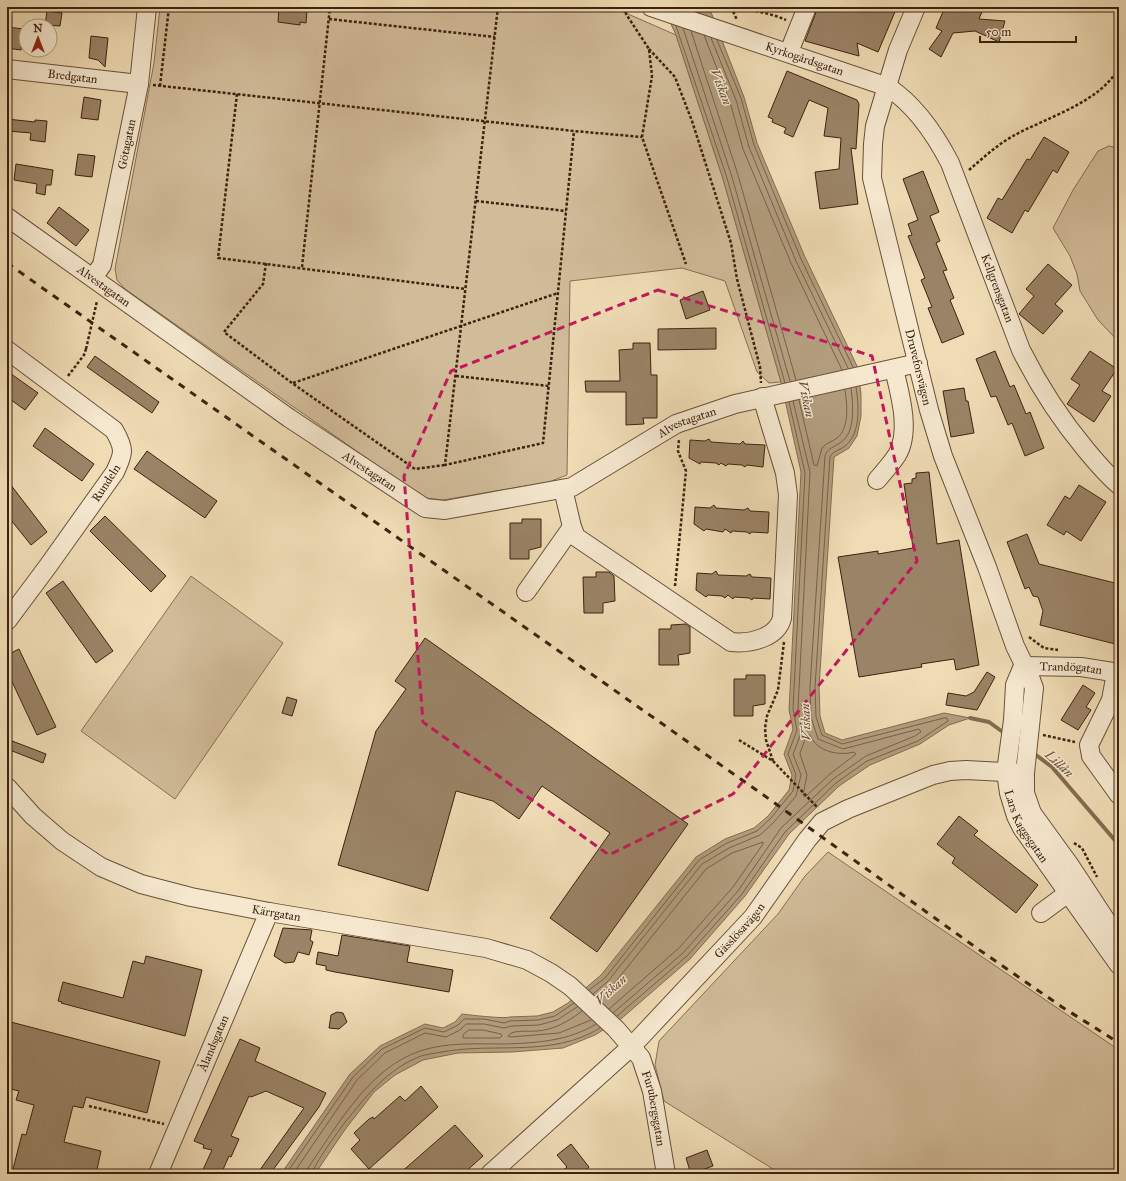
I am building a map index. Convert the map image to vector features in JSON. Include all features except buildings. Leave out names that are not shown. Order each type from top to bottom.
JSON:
[{"type":"street","name":"Götagatan","points":[[93,278],[102,265],[139,84],[147,7]]},
{"type":"street","points":[[788,52],[807,7]]},
{"type":"street","name":"Druveforsvägen","points":[[916,7],[898,50],[875,126],[872,178],[929,410],[943,456],[1024,666],[1034,688],[1027,724]]},
{"type":"street","name":"Kyrkogårdsgatan","points":[[653,8],[731,27],[788,52],[888,86]]},
{"type":"street","name":"Bredgatan","points":[[7,69],[139,84]]},
{"type":"street","name":"Kellgrensgatan","points":[[888,86],[898,94],[936,136],[950,163],[1018,343],[1032,373],[1067,427],[1109,477],[1119,485]]},
{"type":"street","name":"Alvestagatan","points":[[7,217],[289,418],[425,508],[445,510],[572,487],[676,424],[735,404],[894,369]]},
{"type":"street","name":"Rundeln","points":[[7,350],[114,430],[122,444],[123,456],[115,472],[7,621]]},
{"type":"street","points":[[877,480],[897,454],[903,433],[902,405],[894,369],[918,363]]},
{"type":"street","points":[[563,489],[572,527],[576,537],[731,642],[742,644],[756,641],[776,631],[780,625],[783,610],[788,495],[770,396]]},
{"type":"street","points":[[526,592],[572,527]]},
{"type":"street","name":"Trandögatan","points":[[1024,666],[1081,667],[1118,673]]},
{"type":"street","points":[[1118,673],[1112,700],[1089,745],[1091,756],[1119,796]]},
{"type":"street","name":"Lars Kaggsgatan","points":[[1027,724],[1009,752],[1006,772],[1009,793],[1019,822],[1119,965]]},
{"type":"street","name":"Lars Kaggsgatan","points":[[1027,724],[1025,793],[1032,813],[1069,864],[1119,940]]},
{"type":"street","name":"Gässlösavägen","points":[[490,1174],[632,1046],[753,917],[807,840],[822,822],[848,809],[933,775],[950,771],[1006,772],[1025,766]]},
{"type":"street","name":"Kärrgatan","points":[[7,787],[33,816],[62,841],[101,866],[141,884],[191,897],[269,912],[486,948],[527,960],[551,973],[570,986],[616,1029]]},
{"type":"street","points":[[1042,913],[1068,892]]},
{"type":"street","name":"Ålandsgatan","points":[[158,1174],[269,912]]},
{"type":"street","name":"Furubergsgatan","points":[[616,1029],[642,1058],[645,1066],[652,1092],[666,1174]]},
{"type":"path","points":[[160,86],[169,7]]},
{"type":"path","points":[[302,267],[330,7]]},
{"type":"path","points":[[445,466],[498,7]]},
{"type":"path","points":[[626,7],[626,14],[649,49],[675,77],[692,121],[731,243],[737,279],[760,367],[770,396]]},
{"type":"path","points":[[731,7],[731,27]]},
{"type":"path","points":[[741,7],[755,12],[775,15],[792,25]]},
{"type":"path","points":[[329,19],[495,37]]},
{"type":"path","points":[[649,49],[652,76],[642,137],[686,264]]},
{"type":"path","points":[[956,180],[1012,137],[1088,98],[1104,88],[1115,75],[1119,67]]},
{"type":"path","points":[[139,84],[574,132],[642,137]]},
{"type":"path","points":[[237,94],[218,258],[302,267],[466,289]]},
{"type":"path","points":[[266,263],[263,284],[224,332],[292,383],[415,469],[445,466],[543,443],[574,132]]},
{"type":"path","points":[[476,201],[566,211]]},
{"type":"path","points":[[292,383],[558,293]]},
{"type":"path","points":[[58,388],[84,355],[97,301]]},
{"type":"path","points":[[456,376],[549,386]]},
{"type":"path","points":[[673,603],[686,471],[678,451],[679,432],[676,424]]},
{"type":"path","points":[[773,761],[768,749],[765,728],[767,716],[778,690],[785,633],[780,625]]},
{"type":"path","points":[[1027,634],[1036,644],[1044,648],[1065,652]]},
{"type":"path","points":[[1027,724],[1089,745]]},
{"type":"path","points":[[739,740],[773,761],[822,812]]},
{"type":"path","points":[[89,1106],[177,1128]]},
{"type":"highlighted area","points":[[658,290],[872,356],[917,561],[733,794],[609,855],[423,722],[404,476],[451,371]]},
{"type":"shaded area","points":[[160,7],[612,7],[676,35],[723,179],[781,382],[769,383],[757,372],[725,281],[682,268],[570,281],[567,475],[549,482],[443,500],[426,498],[408,487],[125,289],[117,280],[115,269],[154,63]]},
{"type":"shaded area","points":[[1109,146],[1119,148],[1119,342],[1098,320],[1080,291],[1077,274],[1070,256],[1053,228],[1073,190],[1098,151]]},
{"type":"shaded area","points":[[191,576],[283,643],[175,799],[81,731]]},
{"type":"shaded area","points":[[828,852],[1119,1050],[1119,1174],[781,1174],[664,1101],[655,1065],[659,1041],[778,914],[805,876]]},
{"type":"water","name":"Viskan","points":[[663,7],[709,7],[744,97],[757,143],[805,257],[857,366],[861,394],[861,416],[857,436],[849,448],[834,457],[819,687],[820,716],[825,733],[842,740],[944,713],[970,718],[949,725],[920,744],[870,765],[839,786],[789,834],[745,896],[690,959],[622,1018],[595,1035],[563,1048],[512,1052],[458,1053],[423,1060],[395,1075],[374,1092],[344,1131],[315,1174],[281,1174],[350,1074],[380,1046],[425,1024],[443,1028],[455,1022],[462,1014],[501,1018],[537,1016],[553,1012],[568,1003],[601,975],[696,857],[725,839],[754,828],[768,816],[789,790],[792,775],[784,754],[793,729],[789,710],[801,472],[781,382],[723,179],[676,35]]},
{"type":"waterway","name":"Lillån","points":[[970,718],[989,722],[1007,735]]},
{"type":"waterway","name":"Lillån","points":[[1032,752],[1052,767],[1119,845]]},
{"type":"railway","points":[[7,263],[762,794],[978,949],[1062,1007],[1119,1043]]}]
